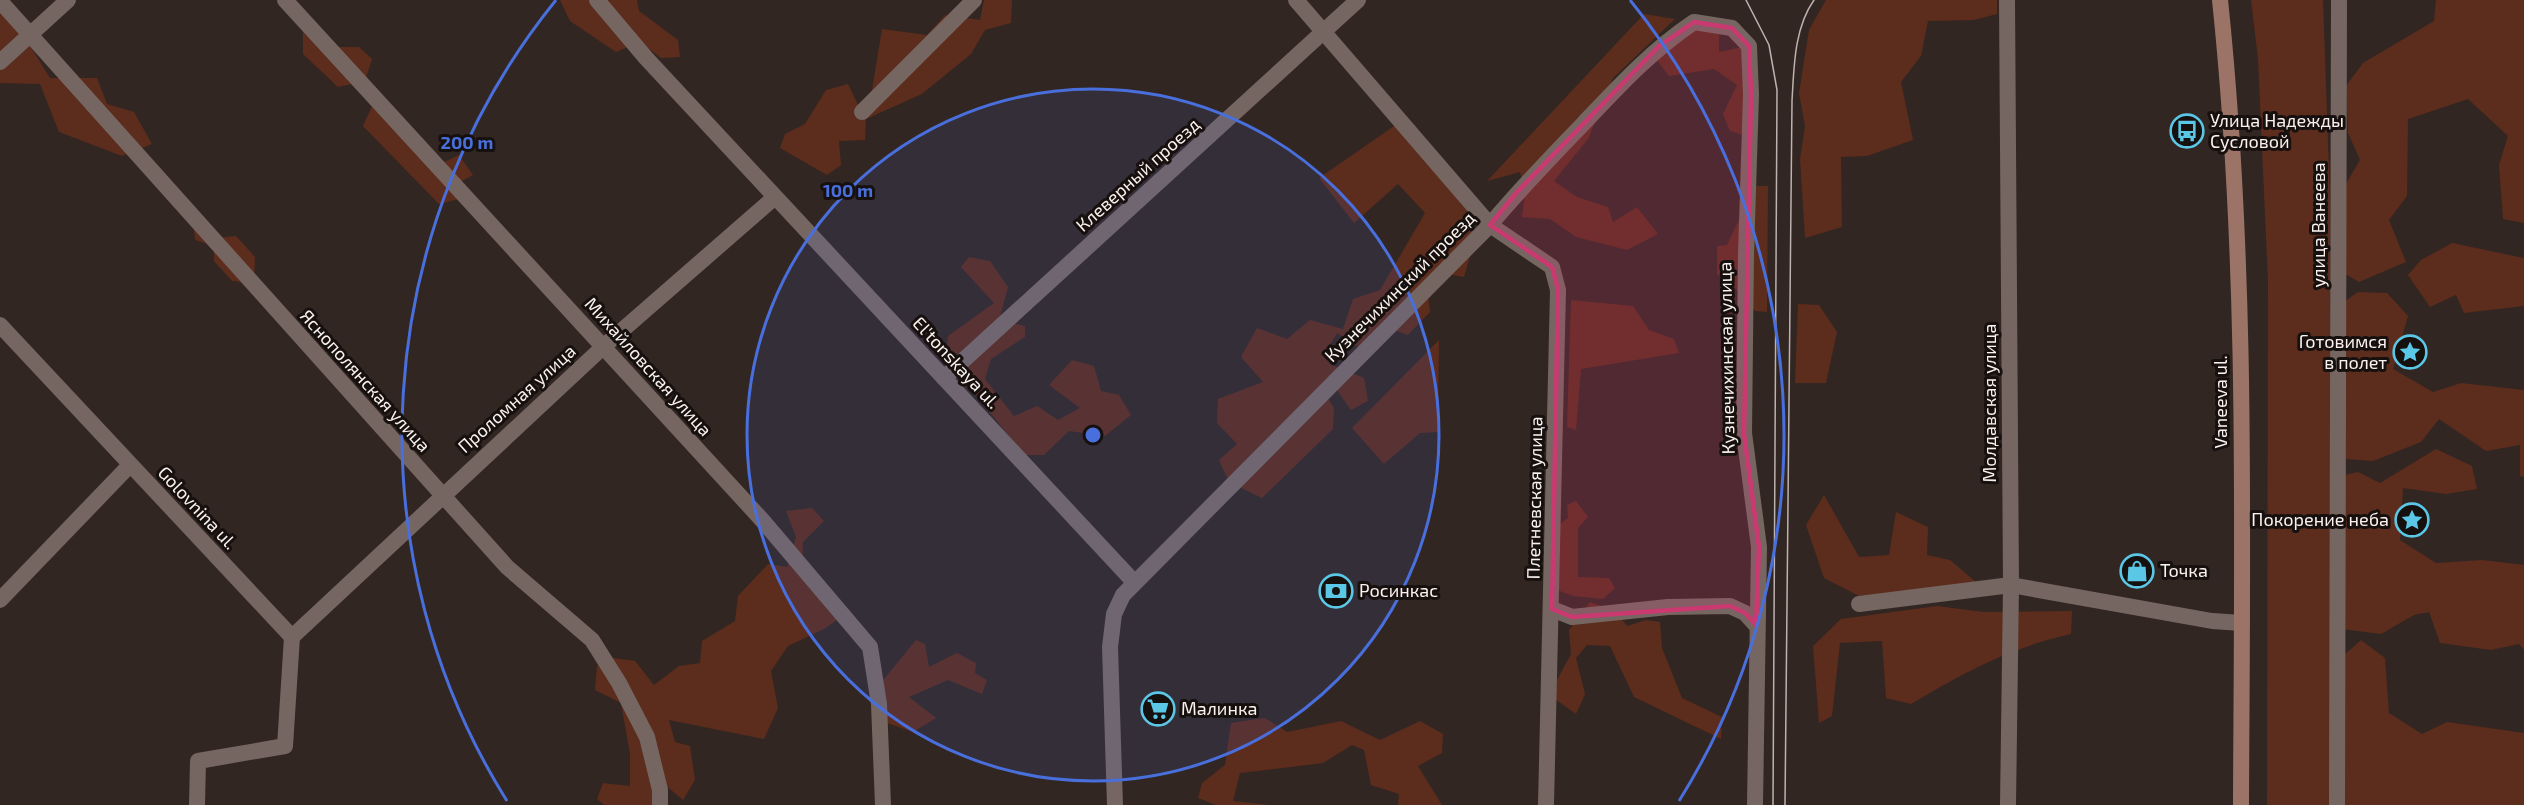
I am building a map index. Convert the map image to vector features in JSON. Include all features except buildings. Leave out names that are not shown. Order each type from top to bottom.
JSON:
[{"type":"main road","name":"Vaneeva ul.","points":[[2220,0],[2231,144],[2240,318],[2241,805]]},
{"type":"street","points":[[0,62],[68,0]]},
{"type":"street","name":"Михайловская улица","points":[[285,0],[763,521],[870,647],[879,705],[883,805]]},
{"type":"street","name":"El'tonskaya ul.","points":[[597,0],[646,58],[1134,582]]},
{"type":"street","points":[[862,112],[974,0]]},
{"type":"street","name":"Плетневская улица","points":[[1296,0],[1490,225],[1552,267],[1558,290],[1546,805]]},
{"type":"street","name":"Клеверный проезд","points":[[944,378],[1358,0]]},
{"type":"street","name":"Молдавская улица","points":[[2007,0],[2011,585],[2008,805]]},
{"type":"street","name":"Яснополянская улица","points":[[0,1],[440,495],[507,567],[592,640],[620,683],[647,737],[660,790],[660,805]]},
{"type":"street","points":[[2337,805],[2341,1]]},
{"type":"street","name":"Кузнечихинский проезд","points":[[1134,582],[1490,225],[1516,193],[1659,46],[1694,22]]},
{"type":"street","name":"Кузнечихинская улица","points":[[1694,22],[1732,28],[1749,46],[1751,95],[1744,433],[1759,547],[1755,805]]},
{"type":"street","name":"Проломная улица","points":[[292,637],[440,495],[603,347],[775,197]]},
{"type":"street","name":"Golovnina ul.","points":[[1,329],[292,637]]},
{"type":"street","points":[[0,600],[130,465]]},
{"type":"street","points":[[1115,805],[1110,647],[1114,614],[1123,595],[1134,582]]},
{"type":"street","points":[[1859,604],[2011,585],[2212,621],[2242,623]]},
{"type":"street","points":[[1552,609],[1572,617],[1668,607],[1730,606],[1746,613],[1756,625]]},
{"type":"street","points":[[197,805],[198,761],[285,746],[292,637]]},
{"type":"highlighted area","points":[[1694,22],[1732,28],[1749,46],[1751,95],[1744,433],[1759,547],[1756,625],[1745,613],[1730,606],[1572,617],[1552,609],[1558,290],[1552,267],[1490,225],[1516,193],[1659,46]]},
{"type":"shaded area","points":[[560,0],[637,0],[639,11],[678,40],[680,57],[661,58],[640,42],[616,52],[570,21]]},
{"type":"shaded area","points":[[984,0],[1012,0],[1011,23],[985,30],[971,54],[922,94],[866,119],[865,140],[839,141],[841,165],[827,175],[780,148],[785,134],[805,124],[826,90],[848,84],[859,107],[871,96],[882,29],[927,35],[945,15],[980,20]]},
{"type":"shaded area","points":[[1826,0],[1997,0],[1997,14],[1974,20],[1928,21],[1921,56],[1901,82],[1913,140],[1867,156],[1841,157],[1842,227],[1805,238],[1800,159],[1805,126],[1799,93],[1809,30]]},
{"type":"shaded area","points":[[2251,0],[2323,0],[2330,199],[2330,478],[2358,472],[2380,483],[2436,449],[2472,466],[2477,489],[2446,494],[2403,488],[2400,540],[2436,563],[2482,560],[2524,565],[2524,650],[2519,644],[2491,650],[2440,643],[2429,612],[2414,615],[2381,634],[2342,629],[2329,805],[2267,805],[2268,281],[2258,59]]},
{"type":"shaded area","points":[[2436,0],[2524,0],[2524,223],[2503,219],[2499,165],[2508,136],[2468,99],[2408,119],[2407,196],[2389,220],[2406,262],[2359,282],[2335,268],[2335,202],[2360,160],[2348,133],[2346,86],[2363,63],[2434,21]]},
{"type":"shaded area","points":[[0,10],[17,25],[50,78],[97,78],[107,104],[134,112],[152,144],[122,156],[59,132],[40,84],[0,83]]},
{"type":"shaded area","points":[[1644,14],[1675,19],[1613,78],[1588,139],[1554,181],[1577,197],[1608,207],[1613,222],[1637,207],[1658,234],[1627,250],[1576,237],[1550,219],[1522,217],[1525,192],[1520,172],[1487,181]]},
{"type":"shaded area","points":[[1719,22],[1719,52],[1752,45],[1746,136],[1730,131],[1723,114],[1737,85],[1714,69],[1669,76],[1656,59],[1686,29]]},
{"type":"shaded area","points":[[303,29],[335,47],[359,47],[372,59],[365,81],[338,87],[303,54]]},
{"type":"shaded area","points":[[373,104],[442,163],[459,155],[473,175],[460,182],[459,199],[439,204],[363,126]]},
{"type":"shaded area","points":[[1397,124],[1473,213],[1471,253],[1464,277],[1436,272],[1427,285],[1430,312],[1408,335],[1385,327],[1362,349],[1337,333],[1326,352],[1330,364],[1364,378],[1368,401],[1351,410],[1329,379],[1322,388],[1334,408],[1333,429],[1262,498],[1229,482],[1219,460],[1237,444],[1217,423],[1218,399],[1263,382],[1241,357],[1257,328],[1287,339],[1310,320],[1343,329],[1353,299],[1380,290],[1425,213],[1398,184],[1354,223],[1319,178]]},
{"type":"shaded area","points":[[1755,186],[1768,186],[1767,312],[1755,311],[1726,277],[1717,275],[1717,246],[1727,245]]},
{"type":"shaded area","points":[[193,220],[216,238],[236,236],[255,257],[254,283],[232,281],[214,261],[214,246],[195,240]]},
{"type":"shaded area","points":[[2452,243],[2524,258],[2524,306],[2464,313],[2456,295],[2430,307],[2408,275],[2421,260]]},
{"type":"shaded area","points":[[969,257],[990,261],[1008,287],[999,320],[1025,326],[1025,337],[991,359],[985,379],[1014,416],[1037,406],[1058,420],[1080,408],[1049,385],[1072,360],[1094,366],[1101,391],[1119,395],[1131,415],[1105,436],[1069,431],[1044,455],[1024,455],[961,376],[964,355],[947,351],[948,336],[994,303],[961,267]]},
{"type":"shaded area","points":[[2358,292],[2387,293],[2408,316],[2393,369],[2433,392],[2461,383],[2524,390],[2524,477],[2520,476],[2520,445],[2486,451],[2439,419],[2421,442],[2373,461],[2346,459],[2341,304]]},
{"type":"shaded area","points":[[1571,300],[1633,306],[1649,330],[1674,339],[1679,353],[1581,369],[1576,430],[1567,427]]},
{"type":"shaded area","points":[[1798,304],[1819,305],[1837,332],[1826,383],[1795,383]]},
{"type":"shaded area","points":[[1439,340],[1438,432],[1420,433],[1384,464],[1352,428]]},
{"type":"shaded area","points":[[1824,495],[1859,557],[1889,555],[1896,512],[1928,527],[1927,555],[1950,560],[1977,583],[1859,596],[1824,578],[1806,525]]},
{"type":"shaded area","points":[[1576,501],[1588,517],[1578,528],[1578,577],[1609,578],[1615,588],[1603,599],[1573,596],[1549,587],[1545,535],[1568,518],[1567,505]]},
{"type":"shaded area","points":[[812,508],[824,521],[803,542],[802,578],[848,612],[824,629],[788,646],[771,671],[778,708],[764,739],[669,720],[675,742],[690,746],[695,780],[683,800],[664,784],[655,805],[604,805],[597,799],[603,783],[630,786],[630,754],[621,703],[595,690],[597,666],[613,658],[635,661],[654,685],[679,666],[700,663],[702,641],[735,621],[738,596],[768,564],[787,567],[796,537],[786,511]]},
{"type":"shaded area","points":[[1590,602],[1615,611],[1627,626],[1646,620],[1660,622],[1662,648],[1682,698],[1722,717],[1721,739],[1634,697],[1610,646],[1587,645],[1576,658],[1585,694],[1576,714],[1555,699],[1557,680],[1571,654],[1569,630]]},
{"type":"shaded area","points":[[1937,606],[1984,612],[2072,611],[2071,634],[2027,646],[1988,662],[1911,704],[1886,698],[1882,641],[1840,643],[1832,716],[1819,723],[1813,646],[1841,619]]},
{"type":"shaded area","points":[[916,640],[925,644],[929,667],[957,653],[976,663],[975,673],[987,680],[982,694],[948,680],[909,697],[936,718],[913,732],[887,723],[880,684]]},
{"type":"shaded area","points":[[2361,640],[2385,658],[2389,713],[2422,734],[2447,722],[2524,733],[2524,805],[2340,805],[2342,657]]},
{"type":"shaded area","points":[[1265,718],[1287,732],[1341,721],[1380,740],[1420,721],[1443,734],[1442,753],[1418,766],[1442,805],[1398,805],[1399,794],[1371,785],[1364,750],[1352,745],[1323,763],[1240,773],[1233,801],[1269,805],[1216,805],[1198,798],[1202,783],[1225,765],[1231,723]]},
{"type":"tram line","points":[[1746,0],[1769,45],[1777,90],[1773,805]]},
{"type":"tram line","points":[[1785,805],[1792,101],[1799,36],[1802,23],[1814,0]]},
{"type":"place","name":"Улица Надежды Сусловой","points":[[2187,131]]},
{"type":"place","name":"Готовимся в полет","points":[[2410,352]]},
{"type":"place","name":"Покорение неба","points":[[2412,520]]},
{"type":"place","name":"Точка","points":[[2137,571]]},
{"type":"place","name":"Росинкас","points":[[1336,591]]},
{"type":"place","name":"Малинка","points":[[1158,709]]}]
